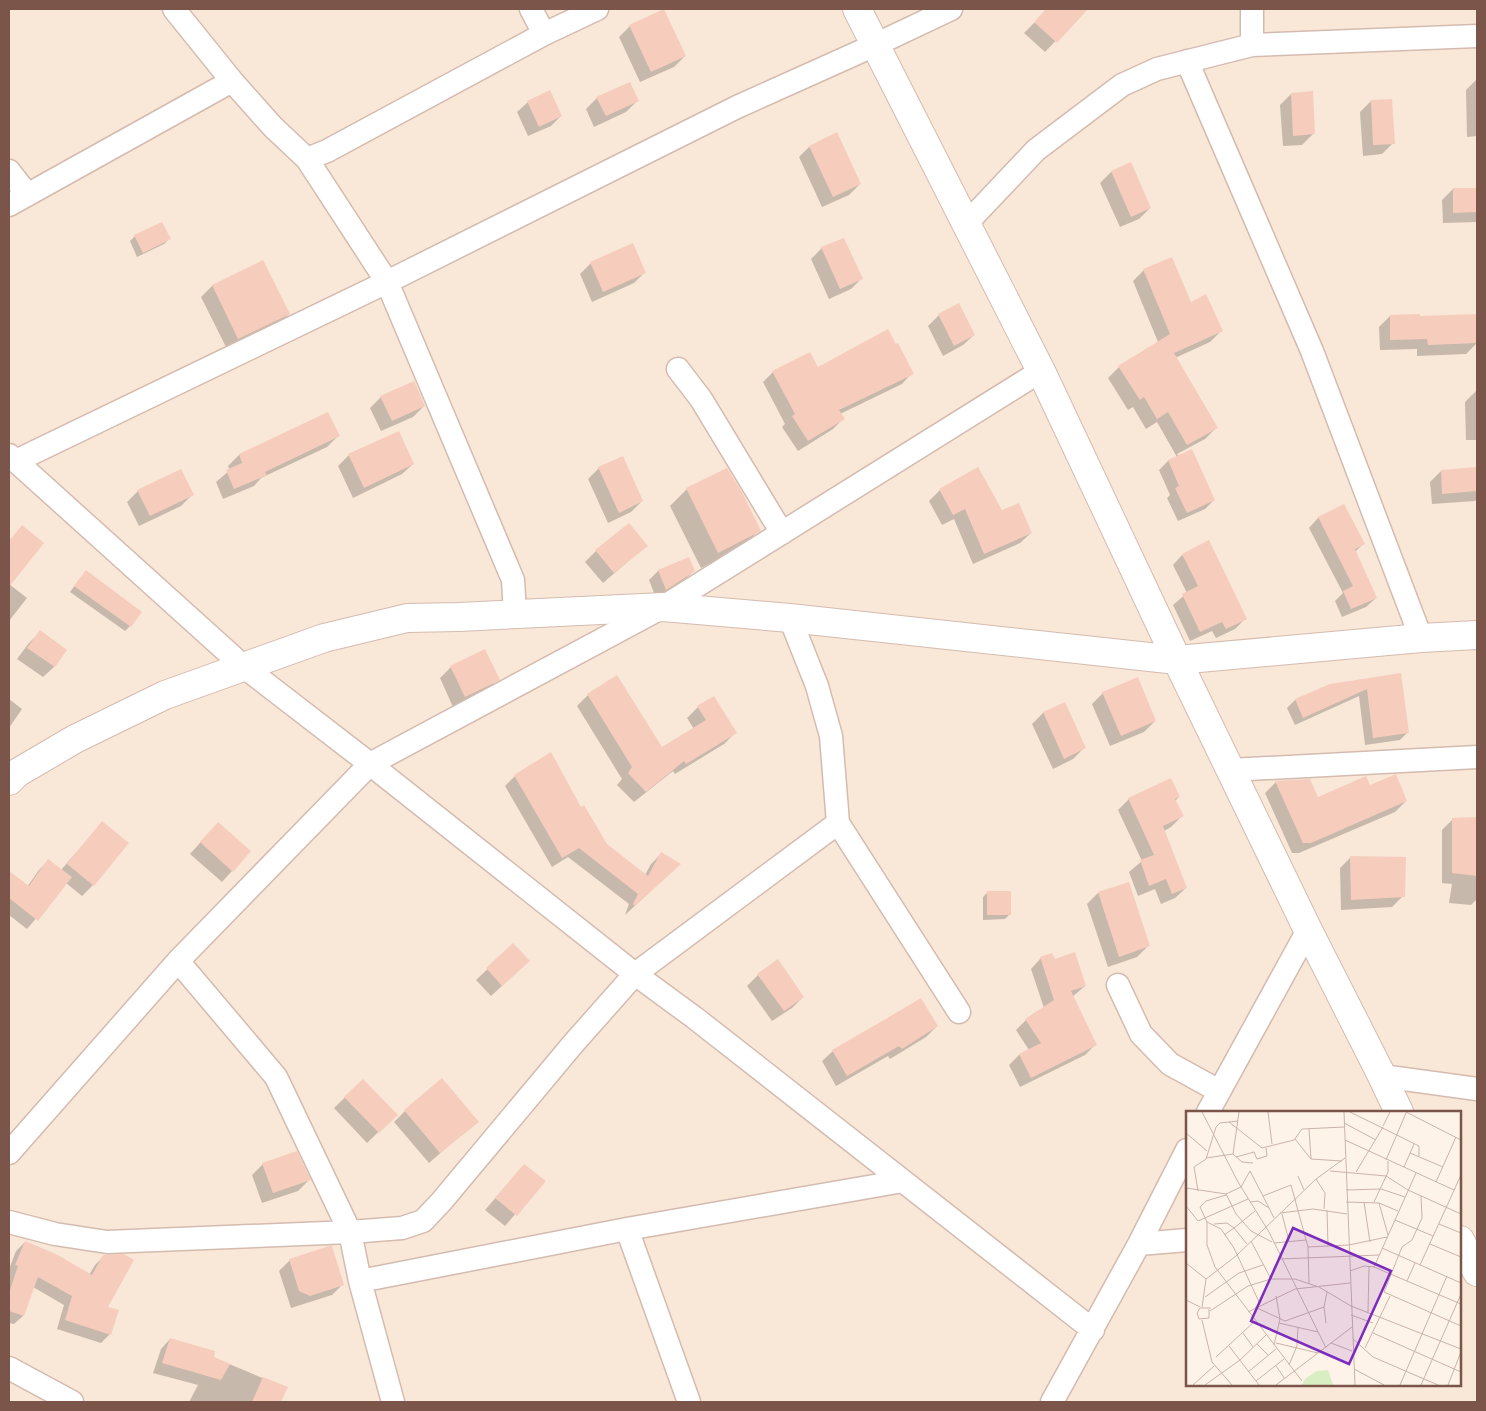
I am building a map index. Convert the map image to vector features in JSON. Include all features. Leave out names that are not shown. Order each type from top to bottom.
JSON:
[{"type":"street","points":[[174,9],[232,82],[273,127],[307,159],[387,282],[513,580],[515,614]]},
{"type":"street","points":[[530,9],[544,34]]},
{"type":"street","points":[[307,159],[353,137],[544,34],[597,9]]},
{"type":"street","points":[[857,9],[1041,371],[1176,660],[1399,1111]]},
{"type":"street","points":[[951,9],[737,107],[387,282],[12,458],[243,666],[1093,1330]]},
{"type":"street","points":[[1252,9],[1252,45]]},
{"type":"street","points":[[966,224],[1036,150],[1122,85],[1157,68],[1252,45],[1477,36]]},
{"type":"street","points":[[1187,61],[1312,351],[1421,638]]},
{"type":"street","points":[[9,171],[18,199],[232,82]]},
{"type":"street","points":[[678,369],[700,400],[782,533]]},
{"type":"street","points":[[10,1147],[178,961],[370,764],[663,607],[1041,371]]},
{"type":"street","points":[[12,774],[165,695],[324,638],[407,618],[663,607],[790,618],[1176,660],[1421,638],[1477,635]]},
{"type":"street","points":[[790,618],[817,686],[831,736],[838,823],[959,1012]]},
{"type":"street","points":[[1230,770],[1477,757]]},
{"type":"street","points":[[9,1222],[55,1234],[107,1242],[350,1232],[402,1228],[423,1221],[635,974],[838,823]]},
{"type":"street","points":[[1209,1111],[1308,930]]},
{"type":"street","points":[[178,961],[276,1077],[350,1232],[360,1281],[393,1402]]},
{"type":"street","points":[[1118,985],[1141,1034],[1170,1064],[1219,1091]]},
{"type":"street","points":[[1382,1076],[1477,1089]]},
{"type":"street","points":[[1052,1402],[1093,1330],[1186,1152]]},
{"type":"street","points":[[360,1281],[627,1229],[903,1181]]},
{"type":"street","points":[[627,1229],[689,1402]]},
{"type":"street","points":[[1139,1244],[1186,1240]]},
{"type":"street","points":[[1461,1242],[1477,1272]]},
{"type":"street","points":[[9,1368],[48,1396],[72,1402]]},
{"type":"shaded area","points":[[9,9],[1477,9],[1477,1402],[9,1402]]},
{"type":"building","points":[[664,9],[686,56],[651,72],[629,25]]},
{"type":"building","points":[[1046,9],[1088,9],[1057,43],[1034,22]]},
{"type":"building","points":[[630,82],[639,101],[606,116],[596,97]]},
{"type":"building","points":[[550,90],[562,116],[539,127],[527,101]]},
{"type":"building","points":[[1313,91],[1315,134],[1293,136],[1291,93]]},
{"type":"building","points":[[1392,99],[1395,144],[1373,145],[1371,100]]},
{"type":"building","points":[[837,132],[861,184],[833,197],[809,146]]},
{"type":"building","points":[[1131,162],[1151,208],[1131,217],[1111,171]]},
{"type":"building","points":[[1453,188],[1477,188],[1477,212],[1453,213]]},
{"type":"building","points":[[162,222],[171,239],[143,253],[134,235]]},
{"type":"building","points":[[844,238],[863,279],[840,289],[821,247]]},
{"type":"building","points":[[633,243],[646,273],[603,292],[590,262]]},
{"type":"building","points":[[1172,257],[1191,302],[1206,294],[1223,331],[1174,353],[1218,428],[1187,445],[1168,412],[1157,419],[1144,397],[1140,400],[1118,366],[1170,334],[1143,269]]},
{"type":"building","points":[[263,260],[290,314],[238,339],[212,285]]},
{"type":"building","points":[[959,303],[975,335],[954,346],[938,314]]},
{"type":"building","points":[[1420,314],[1420,316],[1477,314],[1477,343],[1428,345],[1427,339],[1390,340],[1390,315]]},
{"type":"building","points":[[888,329],[896,344],[898,343],[914,374],[839,410],[845,419],[808,441],[792,416],[795,414],[772,371],[810,352],[818,367]]},
{"type":"building","points":[[414,381],[425,406],[392,421],[380,396]]},
{"type":"building","points":[[328,412],[340,436],[265,472],[267,475],[234,489],[226,470],[242,463],[239,454]]},
{"type":"building","points":[[399,431],[414,464],[364,488],[348,454]]},
{"type":"building","points":[[1192,449],[1215,500],[1187,513],[1175,488],[1179,486],[1168,460]]},
{"type":"building","points":[[623,456],[643,501],[619,513],[598,467]]},
{"type":"building","points":[[978,467],[1002,510],[1019,503],[1032,533],[984,554],[965,509],[953,515],[939,489]]},
{"type":"building","points":[[1477,467],[1477,491],[1442,494],[1441,470]]},
{"type":"building","points":[[727,468],[742,492],[761,531],[718,553],[686,488]]},
{"type":"building","points":[[181,469],[194,495],[150,516],[137,490]]},
{"type":"building","points":[[1344,504],[1365,544],[1355,549],[1377,598],[1351,609],[1343,591],[1353,586],[1318,517]]},
{"type":"building","points":[[629,523],[648,546],[614,573],[595,550]]},
{"type":"building","points":[[22,525],[44,543],[9,587],[9,541]]},
{"type":"building","points":[[1209,540],[1247,619],[1226,629],[1222,622],[1200,632],[1182,594],[1198,586],[1182,554]]},
{"type":"building","points":[[689,557],[695,571],[666,590],[658,570]]},
{"type":"building","points":[[86,570],[142,612],[131,627],[74,586]]},
{"type":"building","points":[[40,630],[67,650],[55,667],[27,648]]},
{"type":"building","points":[[485,649],[500,680],[465,697],[450,666]]},
{"type":"building","points":[[1401,673],[1409,733],[1373,738],[1367,689],[1303,718],[1295,699],[1330,684]]},
{"type":"building","points":[[617,675],[662,747],[706,720],[697,706],[714,696],[737,733],[686,764],[684,761],[646,792],[628,773],[632,767],[587,694]]},
{"type":"building","points":[[1138,677],[1156,721],[1121,736],[1102,692]]},
{"type":"building","points":[[1065,702],[1086,748],[1064,759],[1043,712]]},
{"type":"building","points":[[551,752],[581,807],[584,805],[607,844],[648,876],[661,852],[681,864],[635,906],[633,904],[638,894],[579,848],[562,858],[514,775]]},
{"type":"building","points":[[1396,774],[1407,801],[1311,843],[1303,843],[1275,781],[1310,779],[1318,797],[1366,776],[1370,785]]},
{"type":"building","points":[[1171,778],[1180,797],[1175,799],[1184,816],[1163,826],[1187,888],[1172,894],[1166,879],[1149,886],[1140,860],[1154,855],[1128,798]]},
{"type":"building","points":[[1477,817],[1477,876],[1452,873],[1452,818]]},
{"type":"building","points":[[102,821],[129,843],[94,886],[67,864]]},
{"type":"building","points":[[218,822],[251,851],[233,872],[200,842]]},
{"type":"building","points":[[1350,856],[1406,857],[1405,897],[1351,900]]},
{"type":"building","points":[[48,859],[72,877],[38,921],[9,898],[9,871],[29,886]]},
{"type":"building","points":[[1129,882],[1150,946],[1119,957],[1098,892]]},
{"type":"building","points":[[987,891],[1011,891],[1011,915],[987,915]]},
{"type":"building","points":[[513,943],[530,961],[502,986],[486,968]]},
{"type":"building","points":[[1075,952],[1086,986],[1071,991],[1097,1045],[1031,1078],[1019,1054],[1041,1043],[1025,1019],[1054,1000],[1040,957],[1052,953],[1055,959]]},
{"type":"building","points":[[778,959],[804,997],[784,1011],[757,974]]},
{"type":"building","points":[[921,998],[938,1026],[902,1049],[899,1046],[847,1076],[832,1050]]},
{"type":"building","points":[[442,1078],[479,1122],[440,1153],[404,1110]]},
{"type":"building","points":[[363,1079],[398,1115],[379,1133],[344,1097]]},
{"type":"building","points":[[297,1151],[311,1180],[273,1193],[262,1163]]},
{"type":"building","points":[[524,1164],[546,1181],[517,1216],[495,1198]]},
{"type":"building","points":[[25,1241],[56,1254],[92,1275],[103,1255],[124,1254],[134,1260],[108,1307],[119,1310],[111,1335],[65,1320],[72,1296],[38,1277],[24,1316],[9,1311],[9,1293],[18,1266],[15,1265]]},
{"type":"building","points":[[332,1246],[344,1285],[310,1296],[299,1291],[289,1259]]},
{"type":"building","points":[[170,1338],[215,1351],[214,1357],[230,1364],[221,1380],[162,1363]]},
{"type":"building","points":[[263,1377],[288,1387],[281,1402],[252,1402]]}]
